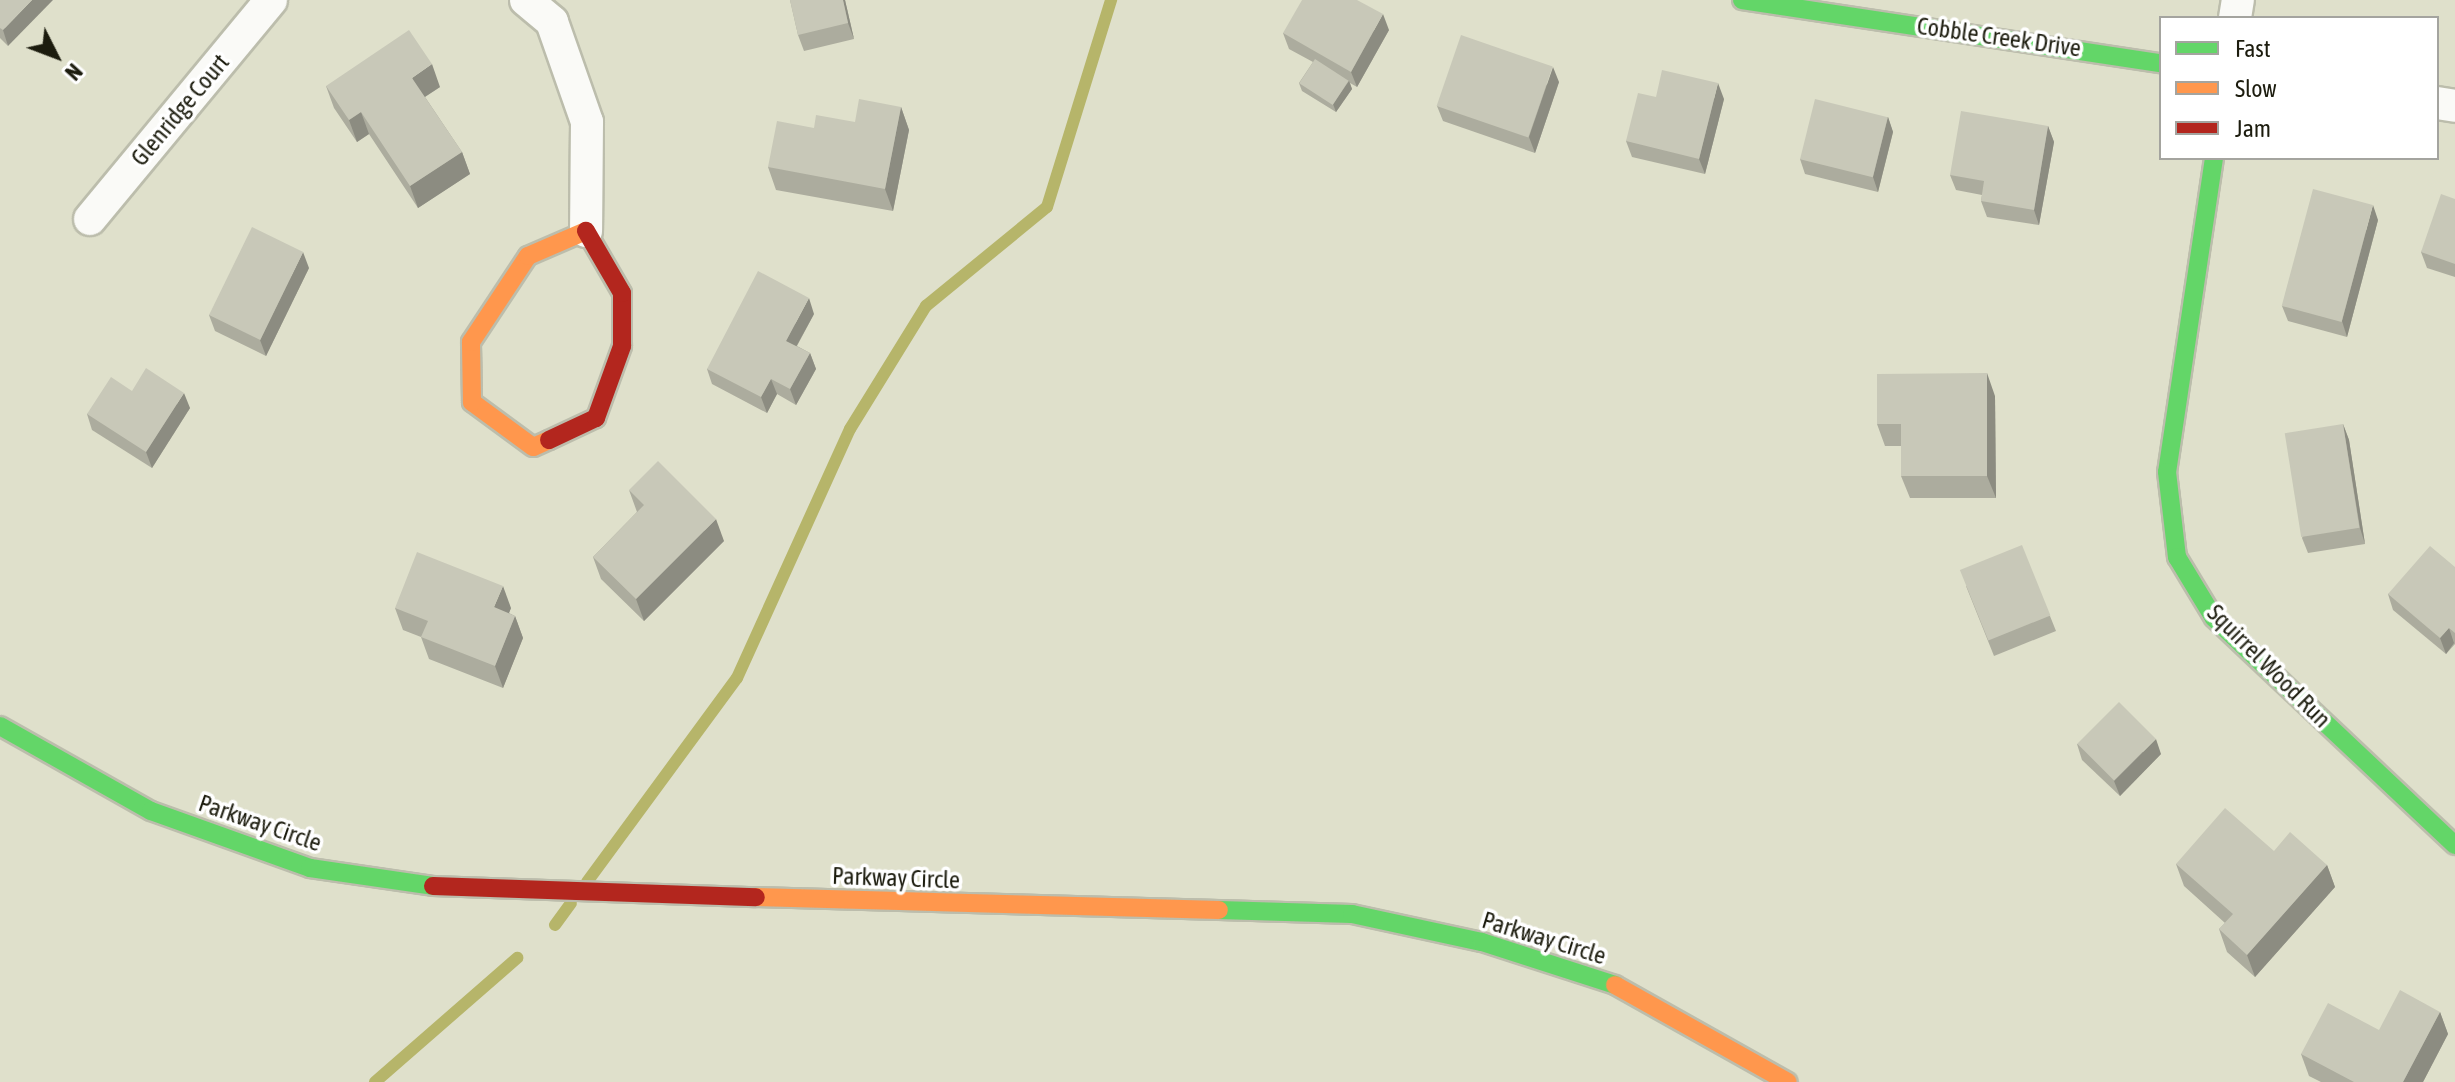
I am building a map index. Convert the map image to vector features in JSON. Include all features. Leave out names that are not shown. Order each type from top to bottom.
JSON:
[{"type":"street","name":"Glenridge Court","points":[[90,219],[271,0]]},
{"type":"street","points":[[526,0],[552,22],[587,122],[586,231],[622,293],[622,346],[596,418],[533,447],[472,402],[471,342],[528,256],[586,231]]},
{"type":"street","name":"Cobble Creek Drive","points":[[1742,0],[2159,63]]},
{"type":"street","name":"Squirrel Wood Run","points":[[2214,160],[2167,472],[2177,557],[2214,618],[2455,845]]},
{"type":"street","name":"Parkway Circle","points":[[0,726],[151,811],[310,868],[457,889],[1352,914],[1482,942],[1628,989],[1788,1082]]},
{"type":"building","points":[[0,0],[32,0],[3,30],[0,28]]},
{"type":"building","points":[[790,0],[843,0],[848,23],[798,35]]},
{"type":"building","points":[[1302,0],[1357,0],[1383,14],[1351,72],[1283,33]]},
{"type":"building","points":[[409,30],[432,64],[412,78],[462,152],[410,186],[361,112],[349,120],[326,86]]},
{"type":"building","points":[[1461,35],[1553,67],[1528,137],[1437,106]]},
{"type":"building","points":[[1315,59],[1349,81],[1333,105],[1299,83]]},
{"type":"building","points":[[1662,70],[1718,83],[1699,159],[1626,141],[1638,93],[1656,97]]},
{"type":"building","points":[[859,99],[901,107],[885,189],[768,167],[777,121],[814,128],[816,115],[855,122]]},
{"type":"building","points":[[1815,99],[1888,117],[1873,177],[1800,159]]},
{"type":"building","points":[[1961,111],[2048,126],[2034,210],[1981,201],[1984,181],[1950,175]]},
{"type":"building","points":[[2313,189],[2373,205],[2342,322],[2282,306]]},
{"type":"building","points":[[2441,194],[2455,199],[2455,264],[2421,252]]},
{"type":"building","points":[[252,227],[303,252],[260,340],[209,315]]},
{"type":"building","points":[[758,271],[809,298],[786,341],[810,353],[790,389],[771,379],[761,397],[707,369]]},
{"type":"building","points":[[146,368],[184,393],[146,452],[87,414],[111,377],[132,391]]},
{"type":"building","points":[[1987,373],[1987,476],[1901,476],[1901,424],[1877,424],[1877,374]]},
{"type":"building","points":[[2343,424],[2359,528],[2301,537],[2285,433]]},
{"type":"building","points":[[658,461],[716,519],[636,599],[593,557],[644,505],[629,490]]},
{"type":"building","points":[[2022,545],[2050,615],[1988,641],[1960,570]]},
{"type":"building","points":[[2430,546],[2455,567],[2455,633],[2449,628],[2440,638],[2388,594]]},
{"type":"building","points":[[417,552],[503,586],[494,607],[515,616],[495,666],[421,637],[428,621],[395,608]]},
{"type":"building","points":[[2119,702],[2156,739],[2114,780],[2077,744]]},
{"type":"building","points":[[2225,808],[2274,851],[2290,832],[2327,865],[2247,955],[2219,929],[2233,914],[2176,864]]},
{"type":"building","points":[[2400,990],[2440,1012],[2403,1082],[2354,1082],[2301,1054],[2328,1003],[2379,1030]]},
{"type":"waterway","points":[[587,882],[737,678],[850,429],[926,306],[1047,207],[1111,0]]},
{"type":"waterway","points":[[555,925],[571,903]]},
{"type":"waterway","points":[[375,1082],[517,958]]},
{"type":"traffic: fast","points":[[1742,0],[2159,63]]},
{"type":"traffic: fast","points":[[2214,160],[2167,472],[2177,557],[2214,618],[2455,845]]},
{"type":"traffic: fast","points":[[0,726],[151,811],[310,868],[433,886]]},
{"type":"traffic: fast","points":[[1219,910],[1352,914],[1482,942],[1615,985]]},
{"type":"traffic: slow","points":[[549,440],[533,447],[472,402],[471,342],[528,256],[586,231]]},
{"type":"traffic: slow","points":[[756,897],[1219,910]]},
{"type":"traffic: slow","points":[[1615,985],[1788,1082]]},
{"type":"traffic: jam","points":[[549,440],[596,418],[622,346],[622,293],[586,231]]},
{"type":"traffic: jam","points":[[433,886],[756,897]]}]
